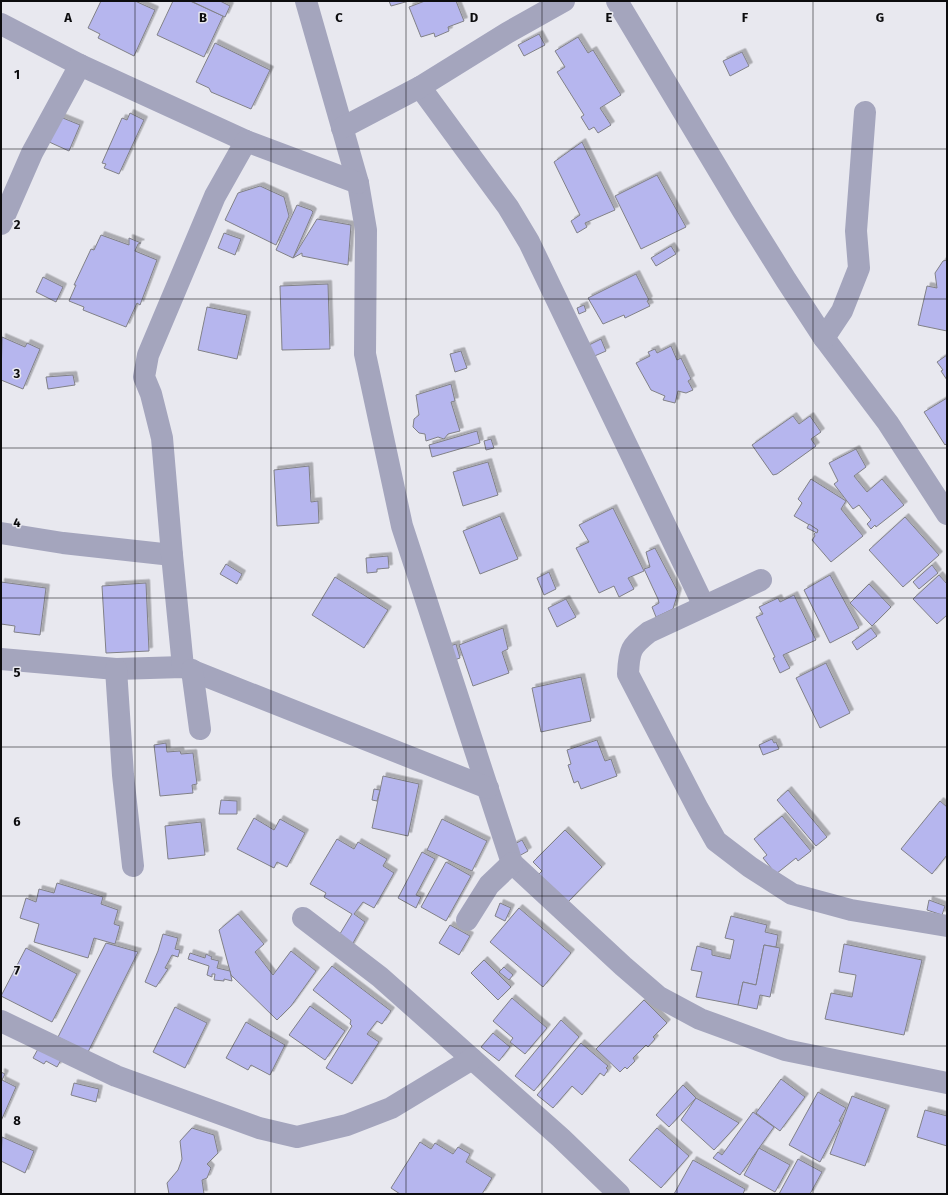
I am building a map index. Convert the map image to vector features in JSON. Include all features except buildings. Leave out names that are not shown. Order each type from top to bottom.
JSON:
[{"type":"street","points":[[306,1],[358,183],[366,230],[365,354],[398,510],[404,534],[512,863],[623,966],[659,997],[700,1019],[786,1050],[947,1083]]},
{"type":"street","points":[[342,128],[420,87],[507,33],[564,1]]},
{"type":"street","points":[[617,1],[786,280],[824,338],[888,423],[947,514]]},
{"type":"street","points":[[1,24],[80,65],[246,141],[358,183]]},
{"type":"street","points":[[1,224],[32,153],[80,65]]},
{"type":"street","points":[[420,87],[508,207],[529,242],[704,606]]},
{"type":"street","points":[[824,338],[842,310],[859,268],[856,231],[865,112]]},
{"type":"street","points":[[200,729],[188,669],[172,555],[162,438],[151,394],[144,378],[148,355],[215,196],[246,141]]},
{"type":"street","points":[[1,533],[63,543],[172,555]]},
{"type":"street","points":[[761,580],[649,632],[634,643],[628,658],[628,674],[698,809],[716,841],[750,867],[792,894],[851,910],[947,926]]},
{"type":"street","points":[[1,659],[116,669],[188,669],[488,788]]},
{"type":"street","points":[[116,669],[123,775],[133,866]]},
{"type":"street","points":[[467,920],[489,884],[512,863]]},
{"type":"street","points":[[303,918],[380,976],[561,1138],[619,1194]]},
{"type":"street","points":[[1,1022],[116,1076],[259,1128],[297,1137],[348,1125],[391,1108],[472,1059]]}]
